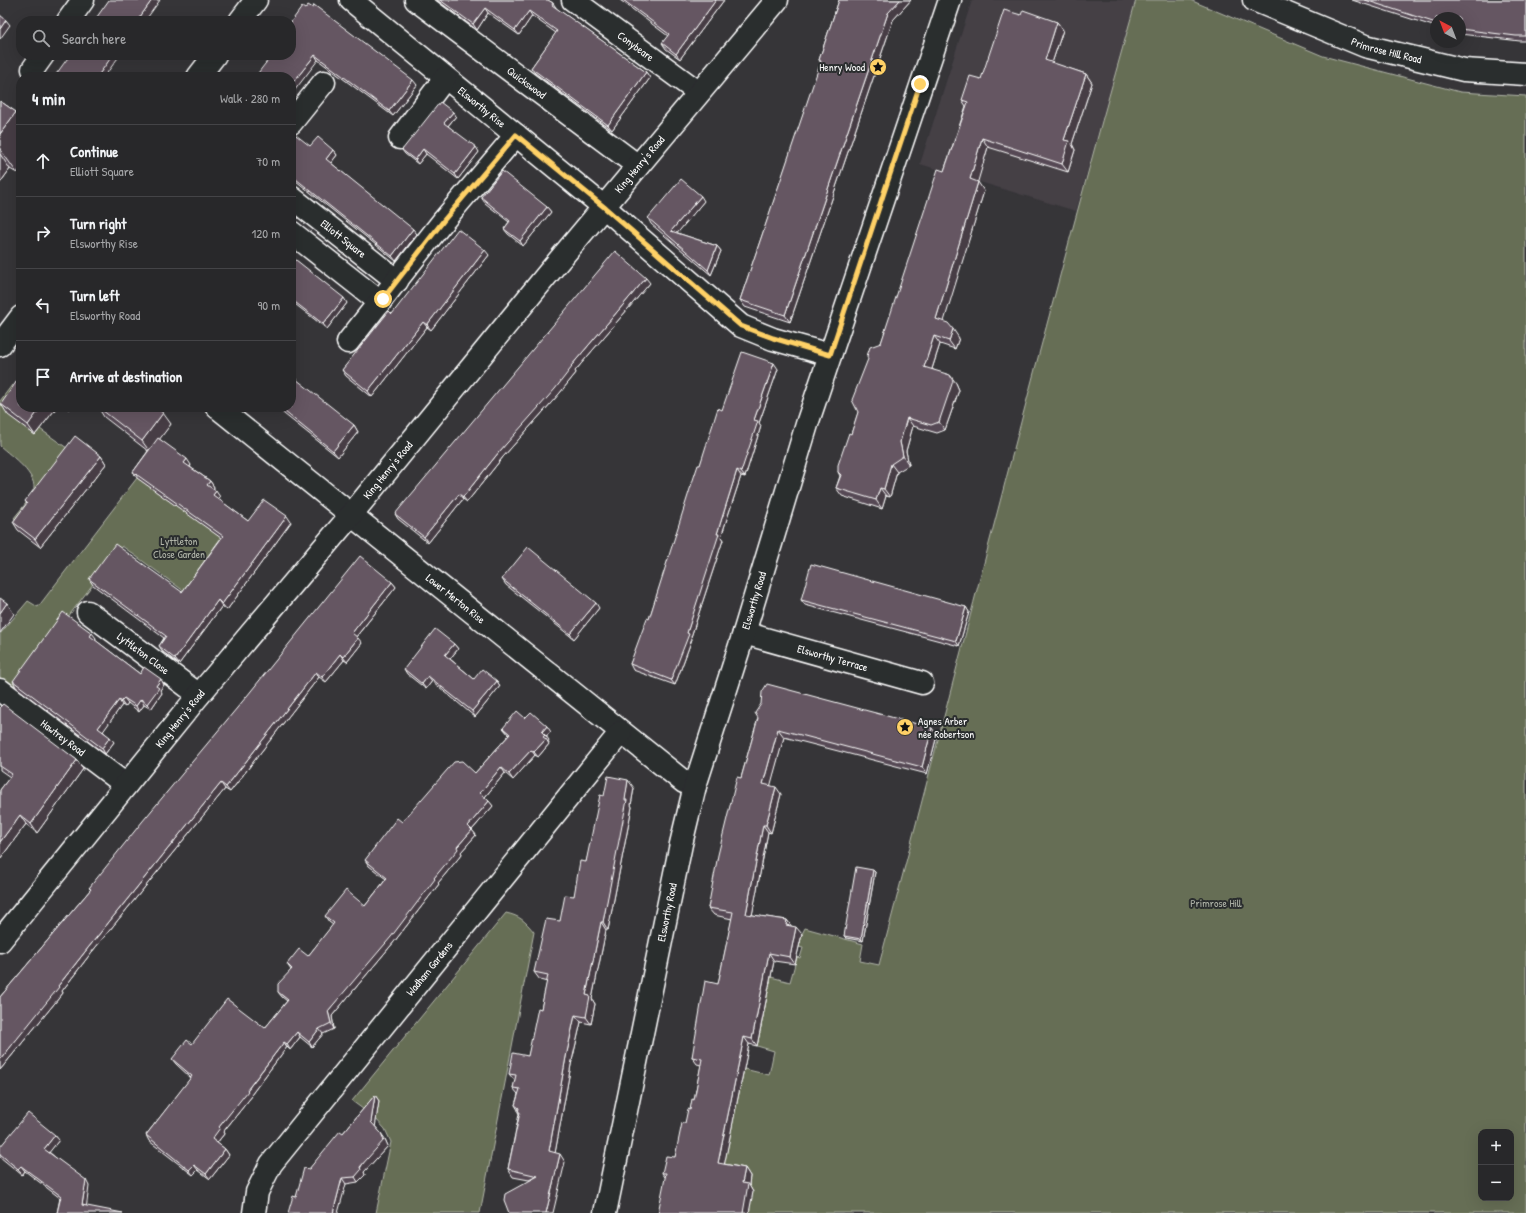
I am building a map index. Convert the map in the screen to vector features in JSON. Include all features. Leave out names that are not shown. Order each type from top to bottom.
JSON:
[{"type":"street","points":[[72,16],[83,0]]},
{"type":"street","points":[[244,16],[256,0]]},
{"type":"street","name":"Elsworthy Rise","points":[[351,0],[604,207],[741,326],[773,338],[830,355]]},
{"type":"street","name":"Quickswood","points":[[416,0],[638,166]]},
{"type":"street","name":"Conybeare","points":[[573,0],[698,92]]},
{"type":"street","name":"King Henry's Road","points":[[0,941],[199,695],[351,515],[482,352],[698,92],[777,0]]},
{"type":"street","name":"Elsworthy Road","points":[[605,1213],[681,844],[695,786],[744,633],[808,421],[950,0]]},
{"type":"street","name":"Primrose Hill Road","points":[[1254,0],[1365,46],[1464,70],[1526,74]]},
{"type":"street","points":[[202,72],[211,60]]},
{"type":"street","points":[[400,138],[445,78]]},
{"type":"street","points":[[296,117],[324,82]]},
{"type":"street","points":[[348,342],[516,135]]},
{"type":"street","name":"Elliott Square","points":[[296,201],[397,281]]},
{"type":"street","points":[[296,236],[380,302]]},
{"type":"street","points":[[0,346],[16,324]]},
{"type":"street","name":"Lower Merton Rise","points":[[223,412],[684,782],[695,786]]},
{"type":"street","name":"Lyttleton Close","points":[[88,612],[199,695]]},
{"type":"street","name":"Elsworthy Terrace","points":[[744,633],[922,683]]},
{"type":"street","name":"Hawtrey Road","points":[[0,690],[126,785]]},
{"type":"street","name":"Wadham Gardens","points":[[254,1213],[257,1192],[271,1164],[621,732]]},
{"type":"shaded area","points":[[972,0],[1136,0],[1076,211],[920,164]]},
{"type":"green space","name":"Primrose Hill","points":[[1136,0],[1190,0],[1323,56],[1460,92],[1526,96],[1526,1213],[749,1213],[753,1192],[723,1171],[744,1069],[769,1075],[774,1051],[757,1046],[771,977],[790,982],[797,957],[800,958],[803,948],[799,947],[805,928],[863,944],[860,961],[879,965],[1069,240]]},
{"type":"green space","points":[[12,385],[16,389],[16,402],[9,415],[35,435],[40,429],[74,453],[20,523],[14,518],[27,502],[33,492],[34,486],[32,479],[23,466],[0,446],[0,401]]},
{"type":"green space","name":"Lyttleton Close Garden","points":[[137,478],[227,542],[188,594],[122,546],[13,689],[0,686],[0,634],[28,601],[38,607]]},
{"type":"green space","points":[[506,913],[522,920],[534,932],[480,1213],[376,1213],[391,1142],[385,1129],[375,1118],[352,1101]]},
{"type":"building","points":[[109,0],[152,0],[141,16],[98,16]]},
{"type":"building","points":[[440,0],[548,0],[553,3],[552,5],[646,72],[608,125],[531,68],[557,31],[529,11],[515,30],[485,8],[473,24]]},
{"type":"building","points":[[623,0],[716,0],[676,54],[662,43],[669,34]]},
{"type":"building","points":[[839,0],[900,0],[888,13],[785,315],[740,300],[821,61],[819,60]]},
{"type":"building","points":[[1365,0],[1526,0],[1526,36],[1466,30],[1466,12],[1430,12],[1430,21]]},
{"type":"building","points":[[308,5],[313,8],[314,5],[413,80],[389,111],[315,55],[296,79],[296,72],[259,72],[268,60],[296,60],[295,16],[302,7],[305,9]]},
{"type":"building","points":[[1004,10],[1021,15],[1023,10],[1057,22],[1045,60],[1086,74],[1064,140],[1069,141],[1062,164],[982,138],[970,179],[978,182],[936,319],[948,323],[953,329],[949,341],[934,336],[924,367],[950,375],[953,381],[939,422],[931,425],[907,418],[900,442],[903,456],[891,464],[884,489],[880,488],[876,500],[836,488],[841,475],[838,472],[838,465],[849,433],[851,434],[858,412],[852,400],[868,359],[867,356],[870,347],[881,343],[938,169],[944,171],[968,102],[962,100],[970,76],[981,79]]},
{"type":"building","points":[[0,15],[6,20],[0,29]]},
{"type":"building","points":[[66,60],[109,60],[101,72],[58,72]]},
{"type":"building","points":[[0,101],[16,112],[0,134]]},
{"type":"building","points":[[440,102],[453,112],[444,123],[476,147],[455,174],[423,149],[415,160],[402,150]]},
{"type":"building","points":[[296,135],[310,146],[318,137],[333,150],[326,159],[413,229],[392,256],[296,179]]},
{"type":"building","points":[[502,171],[547,207],[520,241],[504,229],[510,221],[481,197]]},
{"type":"building","points":[[681,179],[701,196],[671,231],[717,246],[708,270],[648,218]]},
{"type":"building","points":[[458,229],[485,250],[427,325],[423,322],[368,391],[342,370],[389,311],[392,314]]},
{"type":"building","points":[[615,251],[646,278],[571,366],[572,367],[555,389],[499,452],[463,497],[459,494],[424,537],[395,514]]},
{"type":"building","points":[[296,260],[344,298],[323,324],[296,303]]},
{"type":"building","points":[[742,352],[774,363],[754,420],[758,421],[741,472],[737,470],[717,534],[719,534],[687,633],[689,634],[671,680],[630,664],[647,618],[649,619],[690,489],[698,465],[700,465],[718,408],[722,410]]},
{"type":"building","points":[[296,379],[354,425],[333,451],[285,412],[296,412]]},
{"type":"building","points":[[16,382],[16,412],[37,412],[28,425],[1,404]]},
{"type":"building","points":[[104,412],[163,413],[142,441]]},
{"type":"building","points":[[75,436],[101,456],[35,539],[13,522],[27,503],[25,501]]},
{"type":"building","points":[[158,438],[187,459],[184,463],[210,481],[207,485],[216,491],[213,495],[248,521],[264,500],[287,516],[222,604],[218,600],[175,659],[159,646],[166,636],[89,579],[115,544],[182,592],[223,536],[133,472]]},
{"type":"building","points":[[528,547],[596,603],[570,634],[502,579]]},
{"type":"building","points":[[360,556],[392,582],[352,633],[358,638],[343,657],[340,654],[322,677],[316,672],[226,787],[221,783],[0,1060],[0,997],[91,889],[89,888],[142,822],[247,696]]},
{"type":"building","points":[[811,564],[966,607],[956,641],[801,600]]},
{"type":"building","points":[[0,598],[7,603],[0,613]]},
{"type":"building","points":[[63,612],[92,633],[90,636],[140,674],[144,667],[161,679],[156,686],[159,688],[147,704],[141,699],[136,706],[124,698],[121,701],[119,700],[98,728],[110,737],[102,748],[13,681]]},
{"type":"building","points":[[435,629],[454,644],[445,655],[474,679],[482,669],[497,681],[472,711],[428,676],[422,684],[404,669]]},
{"type":"building","points":[[767,684],[932,728],[922,767],[778,729],[763,784],[776,787],[766,825],[763,825],[746,914],[787,920],[786,925],[796,927],[790,957],[769,953],[752,1039],[744,1037],[718,1163],[745,1168],[742,1183],[748,1184],[743,1213],[658,1213],[666,1173],[662,1173],[666,1156],[675,1157],[682,1123],[685,1123],[688,1109],[690,1110],[692,1099],[694,1100],[702,1059],[692,1057],[705,981],[718,984],[733,912],[708,908],[718,855],[737,777],[741,778],[758,718],[755,713],[761,704],[762,692]]},
{"type":"building","points":[[3,704],[77,760],[31,824],[20,815],[0,842],[0,790],[12,774],[0,766],[0,707]]},
{"type":"building","points":[[517,711],[525,718],[531,712],[547,726],[542,732],[545,735],[543,737],[546,739],[534,752],[531,750],[509,774],[501,767],[480,793],[489,801],[468,826],[472,830],[457,847],[458,849],[434,878],[435,879],[391,937],[328,1011],[331,1023],[319,1029],[309,1042],[297,1032],[287,1044],[284,1042],[219,1127],[220,1128],[212,1139],[225,1149],[206,1174],[194,1165],[189,1170],[146,1135],[192,1076],[172,1059],[187,1040],[192,1044],[227,999],[265,1028],[288,1000],[278,992],[278,984],[292,969],[287,964],[299,949],[308,956],[334,923],[325,916],[346,890],[365,906],[387,878],[365,860],[397,818],[402,822],[454,762],[462,761],[475,773],[510,734],[503,728]]},
{"type":"building","points":[[608,776],[628,780],[625,800],[627,800],[603,922],[601,922],[586,995],[590,996],[586,1017],[575,1015],[566,1057],[549,1151],[560,1154],[546,1213],[509,1213],[504,1200],[505,1194],[538,1176],[508,1169],[520,1112],[518,1112],[519,1108],[515,1105],[520,1089],[513,1088],[516,1075],[509,1074],[513,1053],[528,1056],[538,1008],[541,1009],[548,975],[534,972],[546,919],[560,921],[565,895],[574,896],[580,861],[586,862],[600,795],[604,796]]},
{"type":"building","points":[[856,867],[873,870],[861,939],[844,936]]},
{"type":"building","points":[[375,1095],[371,1122],[381,1133],[384,1140],[360,1167],[361,1170],[355,1177],[342,1178],[333,1213],[288,1213],[293,1196],[296,1197],[304,1168],[309,1169],[340,1131],[343,1133]]},
{"type":"building","points":[[28,1113],[55,1135],[44,1149],[86,1180],[82,1205],[123,1213],[57,1213],[61,1196],[21,1166],[18,1169],[0,1154],[0,1147]]},
{"type":"place","name":"Henry Wood","points":[[878,67]]},
{"type":"place","name":"Agnes Arber née Robertson","points":[[905,727]]},
{"type":"route","points":[[383,299],[444,220],[516,135],[604,207],[741,326],[773,338],[830,355],[920,84]]}]
